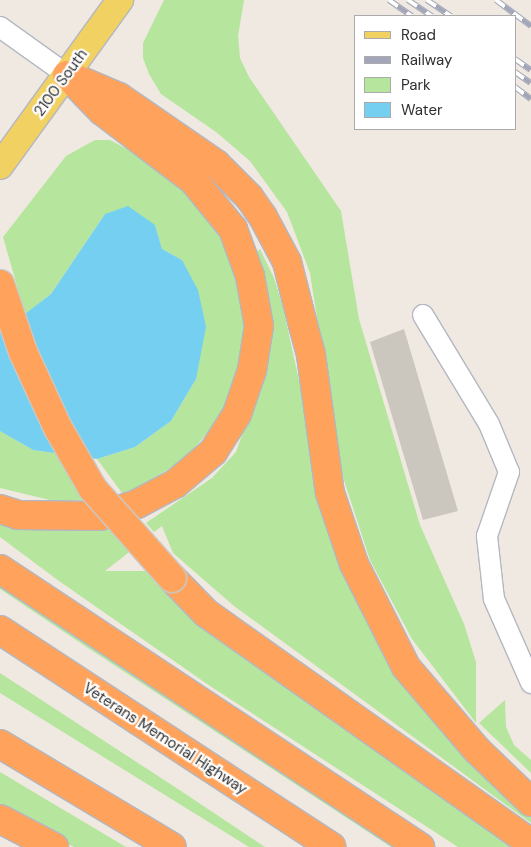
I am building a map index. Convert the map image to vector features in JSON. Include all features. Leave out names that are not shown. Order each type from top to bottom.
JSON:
[{"type":"highway","points":[[0,509],[18,515],[100,516],[137,504],[175,484],[213,452],[237,414],[252,370],[259,326],[250,276],[233,229],[211,199],[193,180],[102,111],[67,75]]},
{"type":"highway","points":[[67,75],[119,97],[216,164],[249,197],[263,217],[287,262],[311,355],[330,493],[354,564],[406,667],[477,750],[531,802]]},
{"type":"highway","points":[[0,284],[23,352],[58,428],[89,482],[132,536],[206,613],[531,842]]},
{"type":"highway","points":[[0,569],[420,847]]},
{"type":"highway","name":"Veterans Memorial Highway","points":[[0,630],[331,847]]},
{"type":"highway","points":[[0,744],[172,847]]},
{"type":"highway","points":[[0,819],[54,847]]},
{"type":"highway","points":[[0,832],[25,847]]},
{"type":"main road","name":"2100 South","points":[[0,166],[120,0]]},
{"type":"street","points":[[0,26],[67,75]]},
{"type":"street","points":[[423,315],[488,424],[509,472],[487,536],[494,599],[527,658],[531,683]]},
{"type":"green space","points":[[164,0],[244,0],[238,36],[240,58],[249,77],[341,211],[359,319],[420,525],[464,624],[476,662],[476,723],[412,639],[370,560],[341,471],[310,273],[287,212],[250,161],[216,132],[161,94],[149,74],[143,58],[143,43]]},
{"type":"green space","points":[[95,140],[110,140],[140,156],[181,186],[203,207],[233,254],[246,318],[245,348],[227,404],[211,428],[190,454],[138,488],[122,493],[97,459],[135,447],[171,421],[196,379],[182,260],[162,249],[155,225],[105,214],[51,294],[25,314],[3,237],[66,156]]},
{"type":"green space","points":[[260,249],[274,278],[283,307],[313,445],[355,588],[531,804],[531,823],[234,606],[173,553],[162,526],[154,532],[146,523],[212,478],[236,452],[245,426],[255,253]]},
{"type":"green space","points":[[0,431],[33,450],[68,455],[86,500],[54,501],[0,488]]},
{"type":"green space","points":[[0,513],[122,529],[137,546],[105,571],[161,571],[531,847],[458,847],[210,686],[59,581],[0,537]]},
{"type":"green space","points":[[0,576],[403,847],[391,847],[0,589]]},
{"type":"green space","points":[[0,673],[265,847],[249,847],[0,693]]},
{"type":"green space","points":[[505,700],[506,727],[514,745],[531,760],[531,773],[479,723]]},
{"type":"green space","points":[[0,772],[126,847],[74,847],[0,810]]},
{"type":"water","points":[[128,206],[155,225],[162,249],[182,260],[198,290],[206,327],[196,379],[171,421],[135,447],[97,459],[33,450],[0,431],[0,333],[51,294],[105,214]]},
{"type":"building","points":[[404,329],[458,511],[423,520],[370,342]]},
{"type":"railway","points":[[389,0],[411,15]]},
{"type":"railway","points":[[408,0],[430,15]]},
{"type":"railway","points":[[427,0],[450,15]]},
{"type":"railway","points":[[496,0],[531,26]]},
{"type":"railway","points":[[516,60],[531,70]]},
{"type":"railway","points":[[516,73],[531,83]]},
{"type":"railway","points":[[516,88],[531,99]]}]
